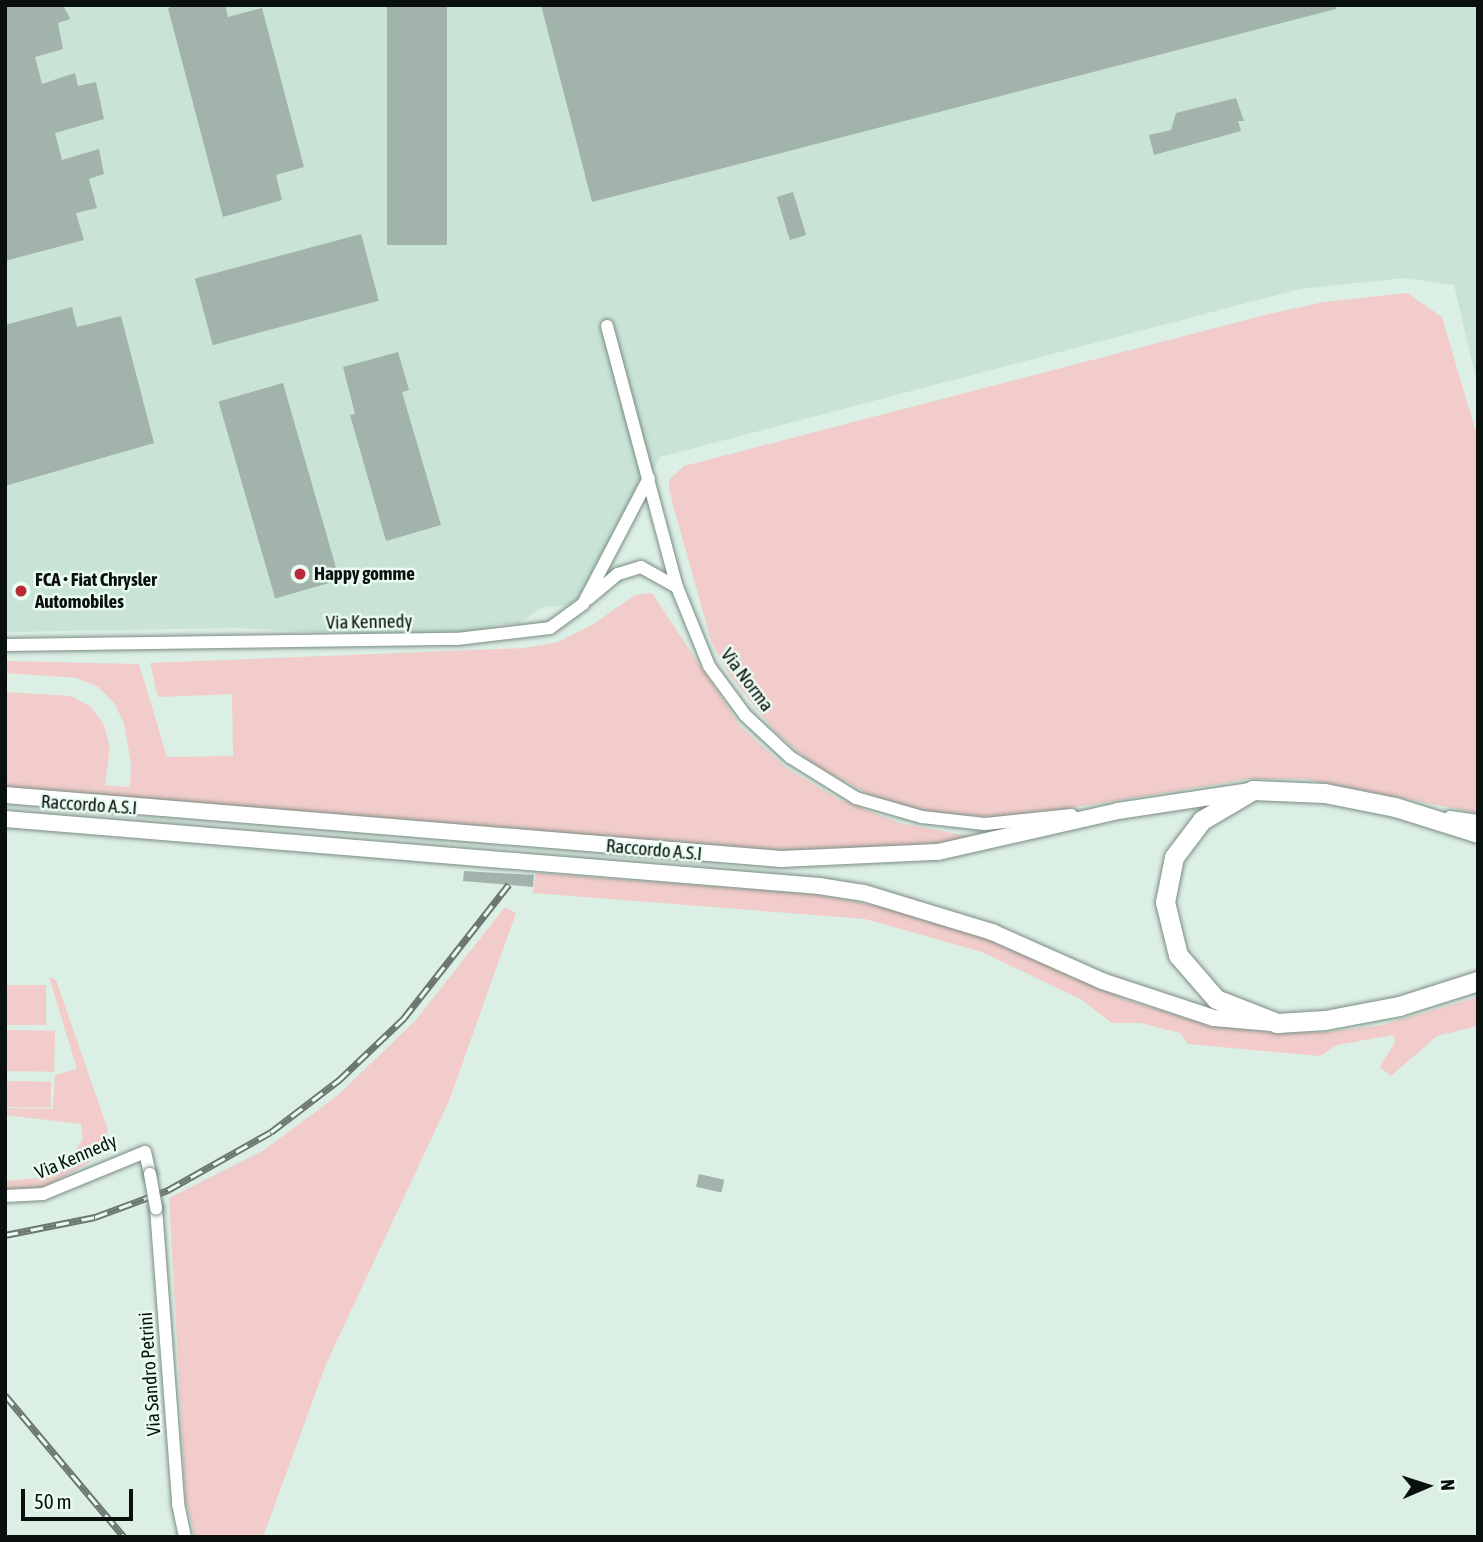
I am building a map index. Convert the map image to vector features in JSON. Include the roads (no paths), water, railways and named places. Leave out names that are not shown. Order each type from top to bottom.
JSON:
[{"type":"main road","points":[[1478,833],[1395,807],[1324,793],[1253,790],[1202,820],[1174,857],[1165,902],[1178,955],[1216,999],[1277,1023],[1325,1020],[1399,1006],[1478,981]]},
{"type":"street","name":"Via Norma","points":[[607,326],[677,587],[709,666],[744,715],[790,757],[856,798],[922,817],[985,824],[1118,811]]},
{"type":"street","name":"Via Kennedy","points":[[5,645],[457,639],[550,628],[583,604],[649,478]]},
{"type":"street","points":[[583,604],[618,574],[641,567],[677,587]]},
{"type":"street","name":"Raccordo A.S.I","points":[[5,795],[781,859],[938,852],[1118,811],[1253,790]]},
{"type":"street","points":[[1395,807],[1478,821]]},
{"type":"street","name":"Raccordo A.S.I","points":[[5,820],[841,890],[992,932],[1102,981],[1214,1018],[1277,1023]]},
{"type":"street","name":"Via Kennedy","points":[[5,1196],[43,1194],[123,1157],[145,1152],[156,1208]]},
{"type":"street","name":"Via Sandro Petrini","points":[[156,1208],[178,1504],[185,1537]]},
{"type":"railway","points":[[5,1235],[95,1217],[168,1190],[271,1132],[339,1080],[404,1018],[509,884]]},
{"type":"railway","points":[[5,1395],[124,1537]]},
{"type":"place","name":"Happy gomme","points":[[300,574]]},
{"type":"place","name":"FCA • Fiat Chrysler Automobiles","points":[[21,591]]}]
